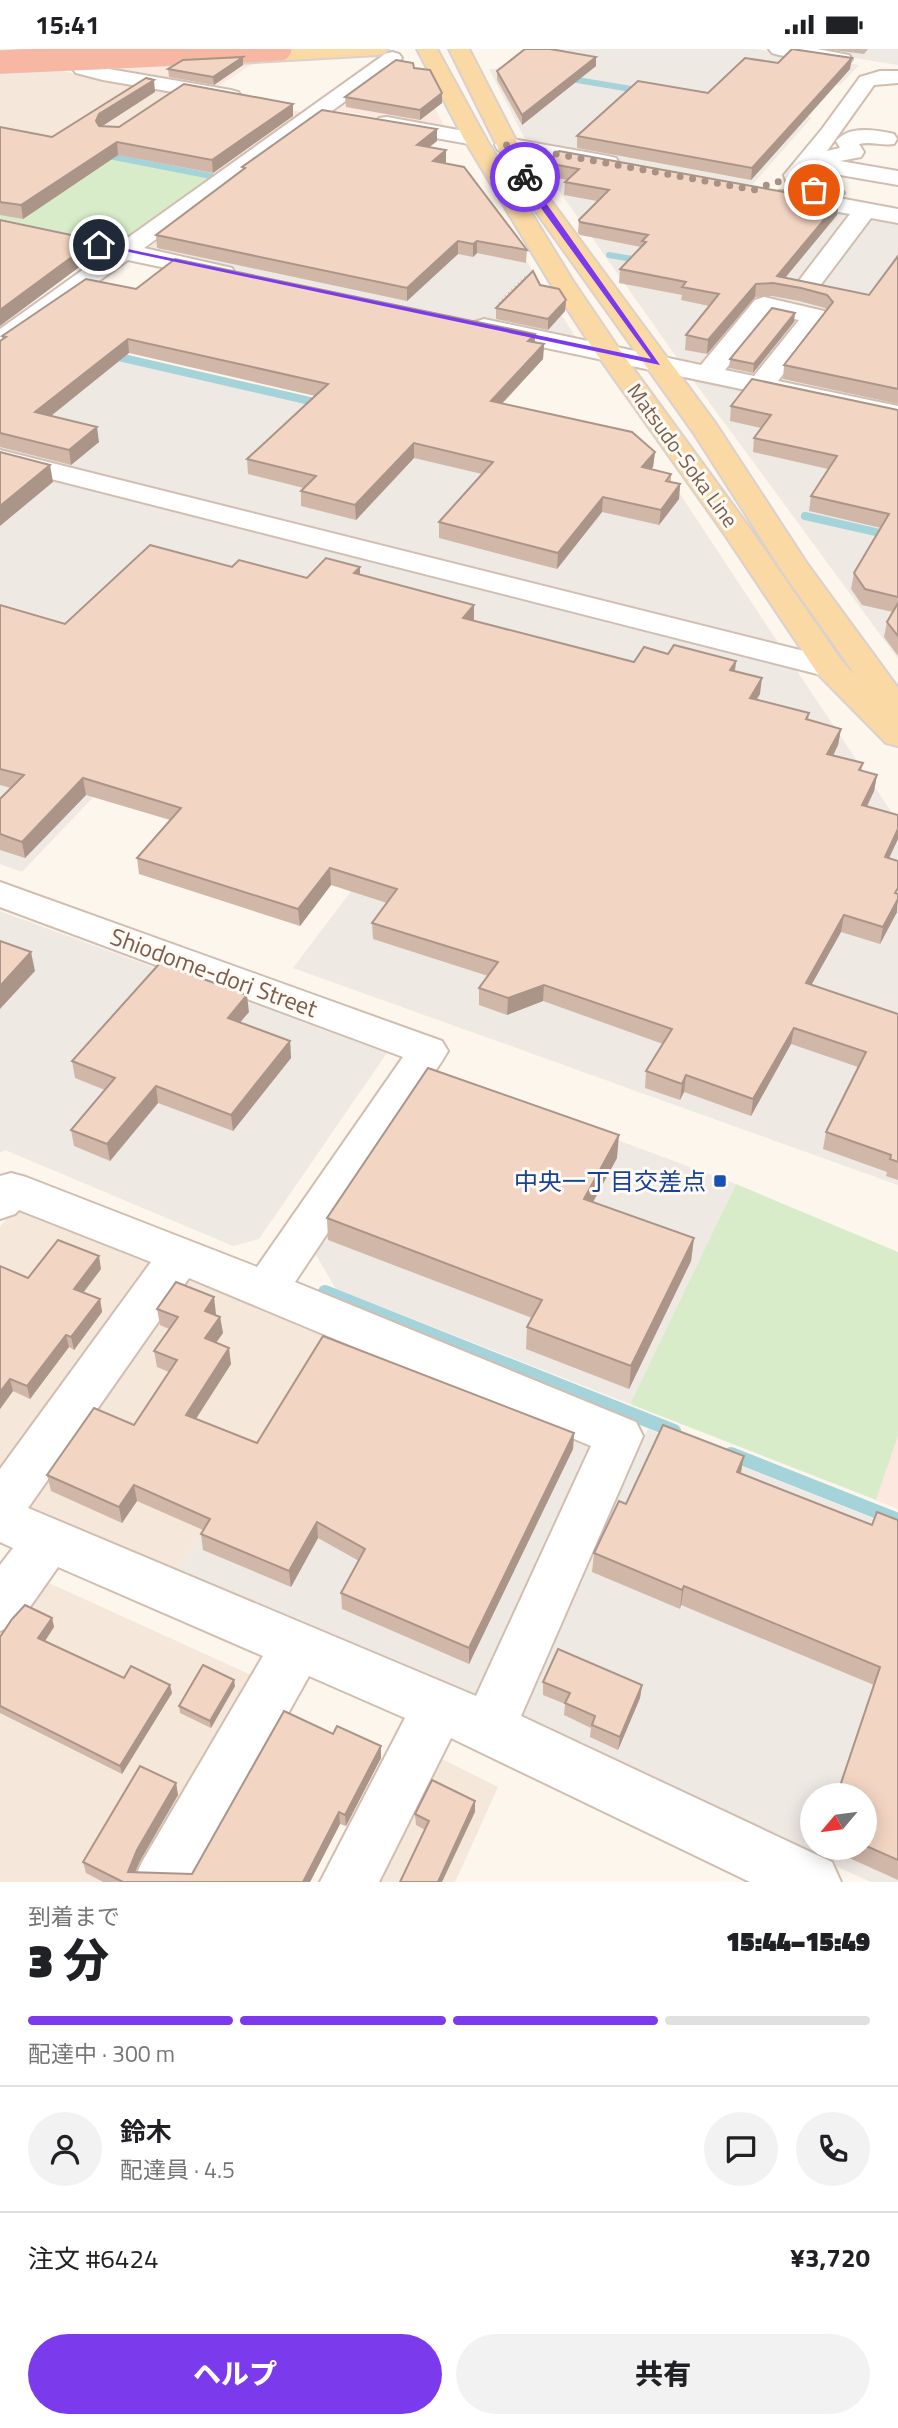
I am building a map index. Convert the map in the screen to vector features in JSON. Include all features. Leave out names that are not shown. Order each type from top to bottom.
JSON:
[{"type":"highway","points":[[0,62],[280,49]]},
{"type":"highway","points":[[0,53],[82,57]]},
{"type":"main road","name":"Matsudo-Soka Line","points":[[426,49],[475,139],[561,281],[609,353],[736,529],[829,667],[898,736]]},
{"type":"main road","name":"Matsudo-Soka Line","points":[[459,49],[506,145],[543,207],[725,457],[795,568],[887,682],[898,711]]},
{"type":"main road","points":[[0,70],[57,57],[385,54]]},
{"type":"street","points":[[779,49],[898,68]]},
{"type":"street","points":[[0,341],[115,249],[319,111],[385,54]]},
{"type":"street","points":[[82,57],[83,69],[250,99]]},
{"type":"street","points":[[898,76],[873,78],[856,97],[805,165],[804,187],[885,205],[898,216]]},
{"type":"street","points":[[158,103],[182,87]]},
{"type":"street","points":[[829,98],[898,98]]},
{"type":"street","points":[[291,106],[345,116]]},
{"type":"street","points":[[371,120],[475,139]]},
{"type":"street","points":[[885,205],[766,188],[805,165],[853,152],[847,141],[852,137],[891,139]]},
{"type":"street","points":[[840,195],[867,173],[891,139]]},
{"type":"street","points":[[506,145],[630,167]]},
{"type":"street","points":[[805,165],[898,178]]},
{"type":"street","points":[[810,282],[885,205]]},
{"type":"street","points":[[115,249],[240,276]]},
{"type":"street","points":[[707,374],[764,305],[815,316],[761,385]]},
{"type":"street","points":[[469,324],[898,414]]},
{"type":"street","points":[[0,458],[829,667]]},
{"type":"street","name":"Shiodome-dori Street","points":[[0,894],[428,1051],[267,1289]]},
{"type":"street","points":[[0,1202],[11,1189],[131,1234],[619,1436],[489,1728]]},
{"type":"street","points":[[0,1509],[180,1256]]},
{"type":"street","points":[[0,1519],[438,1709],[489,1728],[812,1882]]},
{"type":"street","points":[[0,1607],[47,1541]]},
{"type":"street","points":[[162,1882],[298,1646]]},
{"type":"street","points":[[349,1882],[438,1709]]},
{"type":"path","points":[[469,324],[530,272]]},
{"type":"shaded area","points":[[756,49],[859,65],[840,85],[789,77],[760,109],[812,117],[752,185],[528,145],[489,69],[496,69],[532,50]]},
{"type":"shaded area","points":[[797,49],[898,49],[898,65]]},
{"type":"shaded area","points":[[257,61],[214,89],[112,71],[111,68]]},
{"type":"shaded area","points":[[403,61],[411,64],[446,129],[335,110]]},
{"type":"shaded area","points":[[61,71],[306,113],[218,175],[0,133],[0,74]]},
{"type":"shaded area","points":[[533,154],[898,220],[898,409],[680,362]]},
{"type":"shaded area","points":[[238,183],[510,236],[579,342],[144,251]]},
{"type":"shaded area","points":[[23,338],[676,488],[781,647],[0,450],[0,355]]},
{"type":"shaded area","points":[[690,376],[898,421],[898,659]]},
{"type":"shaded area","points":[[0,465],[795,668],[898,822],[898,865],[212,672],[22,872],[0,864]]},
{"type":"shaded area","points":[[460,747],[898,871],[898,1185],[293,968]]},
{"type":"shaded area","points":[[0,911],[387,1053],[259,1239],[233,1246],[5,1150],[0,1153]]},
{"type":"shaded area","points":[[445,1076],[736,1184],[630,1404],[336,1289],[313,1250]]},
{"type":"shaded area","points":[[18,1204],[156,1258],[0,1472],[0,1227]]},
{"type":"shaded area","points":[[185,1273],[326,1331],[178,1573],[20,1506]]},
{"type":"shaded area","points":[[326,1331],[595,1444],[478,1701],[178,1573]]},
{"type":"shaded area","points":[[648,1429],[898,1528],[898,1882],[871,1882],[822,1860],[877,1860],[877,1783],[800,1783],[800,1850],[513,1720]]},
{"type":"shaded area","points":[[898,1436],[898,1509],[876,1500]]},
{"type":"shaded area","points":[[36,1577],[260,1679],[145,1882],[0,1882],[0,1630]]},
{"type":"shaded area","points":[[430,1753],[498,1787],[455,1882],[367,1882]]},
{"type":"green space","points":[[0,136],[211,177],[118,244],[0,219]]},
{"type":"green space","points":[[736,1184],[898,1252],[898,1436],[876,1500],[630,1404]]},
{"type":"building","points":[[525,49],[550,49],[596,57],[522,115],[497,71]]},
{"type":"building","points":[[792,49],[852,58],[752,168],[577,136],[638,81],[708,93],[745,58],[778,63]]},
{"type":"building","points":[[243,57],[213,77],[168,69],[183,60]]},
{"type":"building","points":[[396,60],[413,63],[414,68],[430,70],[442,93],[420,110],[345,97]]},
{"type":"building","points":[[146,78],[154,80],[99,114],[96,121],[99,126],[119,127],[184,84],[293,104],[212,160],[117,142],[21,205],[0,202],[0,127],[52,137]]},
{"type":"building","points":[[322,110],[437,129],[417,145],[446,150],[433,161],[464,167],[527,250],[477,241],[473,244],[458,241],[407,288],[156,235],[245,168],[242,167]]},
{"type":"building","points":[[559,151],[839,202],[777,276],[869,295],[898,256],[898,389],[784,365],[833,302],[827,295],[801,288],[773,283],[756,284],[708,340],[686,335],[719,294],[682,287],[686,282],[620,269],[646,242],[642,241],[648,235],[580,222],[609,190],[565,182],[579,169],[547,163]]},
{"type":"building","points":[[0,220],[95,240],[0,310]]},
{"type":"building","points":[[175,259],[535,334],[528,341],[544,344],[491,401],[632,432],[655,452],[642,467],[671,474],[666,481],[680,484],[661,510],[603,497],[558,553],[439,522],[493,462],[414,443],[355,505],[301,491],[316,476],[247,459],[328,384],[128,339],[35,412],[97,427],[69,450],[0,433],[0,341],[6,337],[2,336],[86,279],[136,289]]},
{"type":"building","points":[[533,271],[540,285],[559,289],[566,300],[548,319],[496,308]]},
{"type":"building","points":[[772,308],[795,313],[754,364],[730,359]]},
{"type":"building","points":[[752,379],[898,410],[898,597],[865,589],[854,573],[889,514],[811,496],[837,456],[754,438],[771,415],[731,406]]},
{"type":"building","points":[[0,452],[50,465],[0,506]]},
{"type":"building","points":[[150,545],[232,567],[239,560],[307,578],[326,558],[360,567],[354,573],[474,605],[463,618],[634,662],[644,647],[668,654],[674,645],[736,661],[730,670],[762,678],[750,698],[809,713],[806,719],[841,729],[827,754],[863,763],[859,770],[877,775],[862,805],[898,815],[898,829],[885,857],[898,861],[898,888],[895,893],[898,894],[898,899],[883,927],[844,915],[806,983],[898,1014],[898,1162],[890,1159],[891,1155],[826,1132],[866,1052],[794,1028],[753,1099],[686,1075],[682,1084],[646,1071],[672,1029],[544,985],[508,998],[479,988],[498,962],[372,923],[397,889],[330,868],[298,909],[137,858],[181,808],[83,778],[22,842],[0,834],[0,799],[24,775],[0,769],[0,605],[65,624]]},
{"type":"building","points":[[898,603],[898,636],[887,622]]},
{"type":"building","points":[[0,941],[31,952],[0,986]]},
{"type":"building","points":[[160,963],[247,995],[228,1018],[290,1041],[231,1115],[156,1086],[107,1144],[71,1130],[115,1078],[72,1061]]},
{"type":"building","points":[[428,1068],[619,1135],[584,1199],[694,1238],[631,1366],[527,1327],[542,1300],[327,1218]]},
{"type":"building","points":[[58,1240],[99,1256],[74,1289],[100,1299],[71,1337],[66,1335],[27,1386],[10,1379],[0,1392],[0,1266],[28,1278]]},
{"type":"building","points":[[176,1282],[214,1297],[205,1311],[220,1317],[205,1338],[229,1348],[186,1415],[257,1443],[323,1336],[574,1433],[469,1648],[341,1593],[365,1549],[317,1522],[289,1571],[201,1534],[210,1519],[134,1485],[119,1507],[47,1475],[94,1408],[134,1425],[177,1360],[154,1351],[178,1317],[157,1309]]},
{"type":"building","points":[[663,1425],[744,1456],[737,1472],[872,1525],[877,1512],[898,1520],[898,1860],[877,1851],[877,1783],[841,1783],[880,1667],[684,1586],[682,1590],[594,1553],[619,1501],[626,1504]]},
{"type":"building","points":[[25,1605],[52,1618],[38,1638],[124,1678],[131,1666],[170,1685],[120,1766],[0,1706],[0,1637]]},
{"type":"building","points":[[558,1649],[642,1685],[620,1737],[592,1725],[595,1716],[565,1703],[570,1693],[543,1682]]},
{"type":"building","points":[[203,1665],[234,1680],[210,1721],[179,1706]]},
{"type":"building","points":[[284,1711],[333,1734],[337,1726],[381,1746],[345,1815],[339,1812],[303,1882],[123,1882],[83,1862],[140,1766],[176,1783],[137,1850],[128,1872],[192,1874]]},
{"type":"building","points":[[432,1780],[475,1801],[438,1882],[400,1882],[429,1821],[415,1814]]},
{"type":"waterway","points":[[565,78],[643,91]]},
{"type":"waterway","points":[[104,155],[211,176]]},
{"type":"waterway","points":[[609,255],[644,261]]},
{"type":"waterway","points":[[110,355],[323,404]]},
{"type":"waterway","points":[[805,516],[898,537]]},
{"type":"waterway","points":[[325,1292],[674,1431]]},
{"type":"waterway","points":[[731,1454],[898,1520]]},
{"type":"way so far","points":[[525,177],[506,145],[754,190],[766,184],[795,180],[797,184],[814,190]]},
{"type":"place","name":"中央一丁目交差点","points":[[720,1181]]},
{"type":"route","points":[[99,245],[657,363],[543,207],[525,177]]}]
